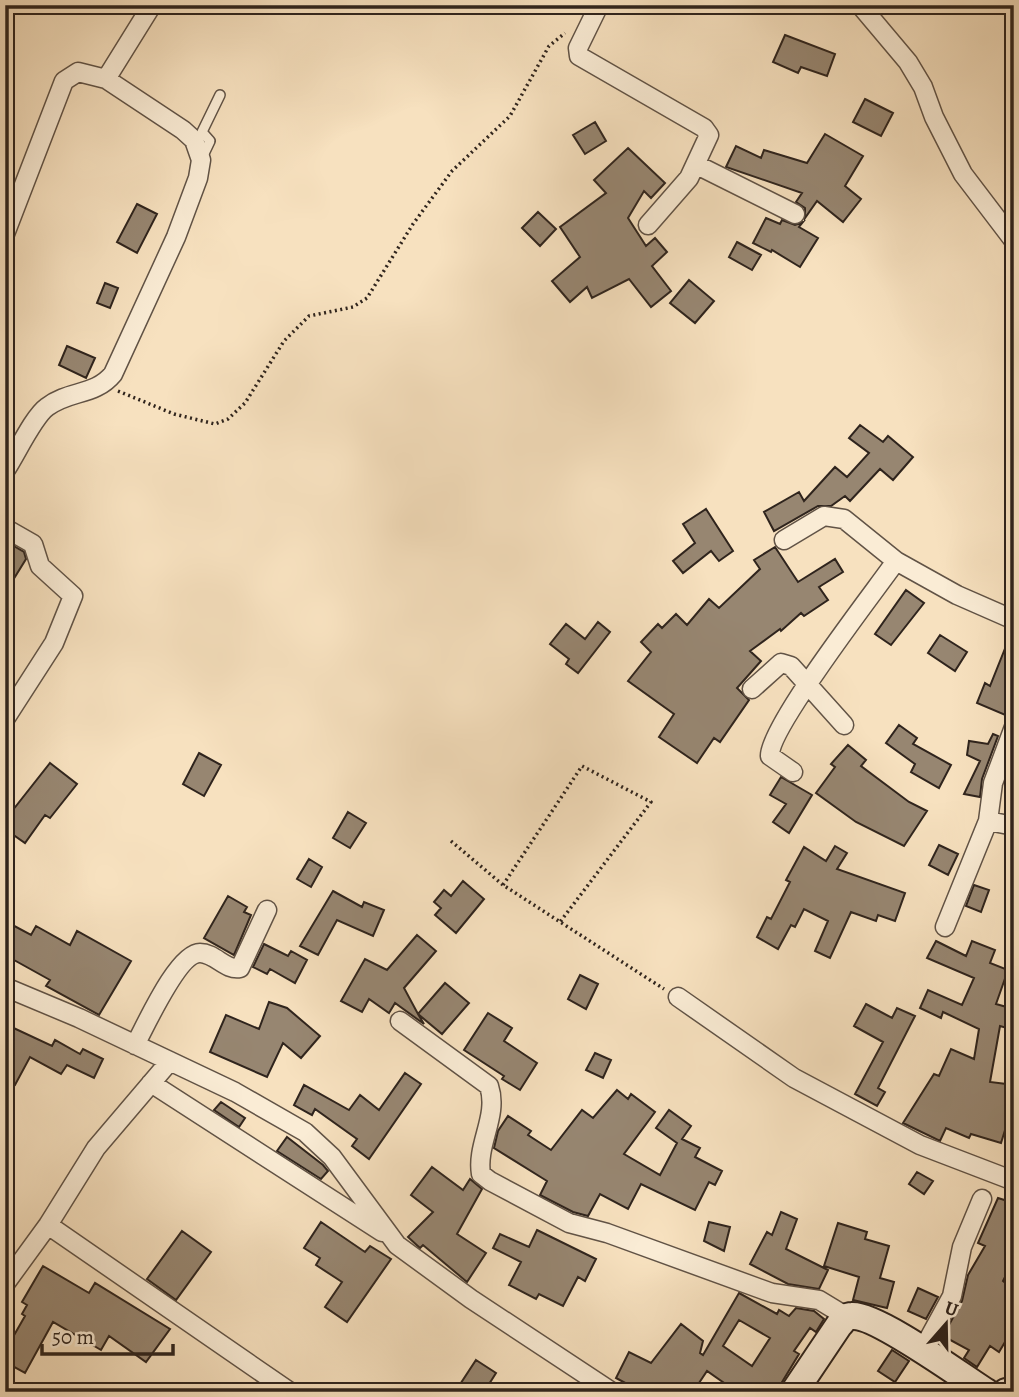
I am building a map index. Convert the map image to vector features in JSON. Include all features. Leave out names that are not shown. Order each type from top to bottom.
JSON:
[{"type":"main road","points":[[794,1392],[847,1317],[866,1318],[986,1392]]},
{"type":"main road","points":[[1006,1392],[1014,1390]]},
{"type":"street","points":[[106,79],[152,5]]},
{"type":"street","points":[[599,5],[578,48],[579,56],[704,128],[708,140],[697,165],[675,196],[648,225]]},
{"type":"street","points":[[860,5],[908,62],[923,87],[934,117],[963,174],[1014,241]]},
{"type":"street","points":[[5,234],[64,81],[78,72],[106,79],[194,140],[201,160],[198,178],[176,237],[113,374],[104,385],[65,395],[43,409],[5,471]]},
{"type":"street","points":[[697,165],[794,214]]},
{"type":"street","points":[[784,540],[810,522],[824,516],[835,516],[854,524],[896,561],[957,595],[1014,620]]},
{"type":"street","points":[[5,528],[33,544],[40,566],[74,596],[54,643],[5,719]]},
{"type":"street","points":[[793,772],[771,756],[770,751],[809,682],[896,561]]},
{"type":"street","points":[[751,689],[781,663],[791,666],[809,682],[844,725]]},
{"type":"street","points":[[945,927],[988,821],[993,783],[1014,727]]},
{"type":"street","points":[[988,821],[1014,826]]},
{"type":"street","points":[[135,1045],[183,961],[197,953],[208,954],[233,968],[240,968],[267,910]]},
{"type":"street","points":[[5,987],[170,1061],[268,1109],[305,1132],[338,1164],[391,1238]]},
{"type":"street","points":[[678,997],[794,1078],[920,1145],[1014,1181]]},
{"type":"street","points":[[400,1021],[489,1086],[492,1111],[479,1163],[481,1174],[490,1181],[569,1223],[607,1233],[772,1293],[819,1300],[847,1317]]},
{"type":"street","points":[[5,1284],[48,1225],[96,1148],[170,1061]]},
{"type":"street","points":[[151,1083],[391,1238],[471,1299],[612,1392]]},
{"type":"street","points":[[922,1351],[952,1296],[962,1247],[982,1199]]},
{"type":"street","points":[[48,1225],[290,1392]]},
{"type":"lane","points":[[201,160],[210,141],[202,132],[220,95]]},
{"type":"path","points":[[104,385],[174,414],[215,424],[228,419],[245,403],[284,341],[309,316],[353,307],[367,298],[413,224],[444,182],[510,116],[549,46],[569,30]]},
{"type":"path","points":[[503,885],[582,766],[651,802],[560,922]]},
{"type":"path","points":[[452,841],[503,885],[678,997]]},
{"type":"building","points":[[785,35],[835,54],[827,76],[801,67],[798,73],[773,62]]},
{"type":"building","points":[[865,99],[893,113],[881,136],[853,122]]},
{"type":"building","points":[[595,122],[606,141],[585,154],[573,135]]},
{"type":"building","points":[[825,134],[863,156],[845,186],[861,199],[843,222],[817,201],[805,218],[805,208],[796,202],[802,193],[726,167],[736,146],[761,158],[764,150],[807,163]]},
{"type":"building","points":[[628,148],[665,183],[651,198],[644,191],[628,218],[646,246],[655,238],[667,252],[652,266],[671,291],[651,307],[629,279],[592,298],[587,287],[570,302],[552,281],[580,257],[560,227],[606,193],[594,180]]},
{"type":"building","points":[[137,204],[157,214],[137,253],[117,242]]},
{"type":"building","points":[[538,212],[556,229],[540,246],[522,228]]},
{"type":"building","points":[[766,218],[780,224],[782,220],[795,225],[803,222],[799,227],[818,238],[800,267],[772,250],[771,252],[753,243]]},
{"type":"building","points":[[737,242],[761,255],[752,270],[729,257]]},
{"type":"building","points":[[689,280],[714,301],[695,323],[670,303]]},
{"type":"building","points":[[105,283],[118,288],[110,308],[97,303]]},
{"type":"building","points":[[67,346],[95,358],[86,378],[59,365]]},
{"type":"building","points":[[860,425],[883,442],[888,436],[913,457],[893,480],[880,469],[850,501],[845,496],[831,506],[818,506],[774,531],[764,512],[799,492],[804,501],[835,467],[847,477],[869,453],[849,438]]},
{"type":"building","points":[[706,509],[733,551],[719,561],[711,551],[683,573],[673,561],[695,543],[683,524]]},
{"type":"building","points":[[5,541],[24,552],[26,559],[5,593]]},
{"type":"building","points":[[775,547],[798,582],[835,559],[843,572],[819,587],[828,600],[804,616],[801,613],[781,631],[780,629],[750,651],[761,661],[737,688],[749,700],[720,742],[714,738],[697,763],[659,737],[674,714],[628,681],[651,652],[641,642],[658,624],[662,628],[676,614],[687,625],[709,599],[719,608],[760,569],[754,560]]},
{"type":"building","points":[[906,590],[924,603],[891,645],[875,634]]},
{"type":"building","points":[[598,622],[610,632],[578,673],[566,664],[569,659],[550,644],[566,624],[585,639]]},
{"type":"building","points":[[1012,631],[1014,716],[1010,717],[977,703],[985,683],[990,686]]},
{"type":"building","points":[[940,635],[967,652],[955,671],[928,653]]},
{"type":"building","points":[[899,725],[917,738],[913,744],[951,765],[939,788],[911,772],[915,764],[886,743]]},
{"type":"building","points":[[993,734],[998,736],[982,779],[980,797],[964,794],[980,761],[967,755],[969,741],[988,744]]},
{"type":"building","points":[[848,745],[866,760],[861,766],[909,802],[927,811],[904,846],[856,822],[816,793],[835,767],[831,764]]},
{"type":"building","points":[[199,753],[221,765],[204,796],[183,784]]},
{"type":"building","points":[[50,763],[77,784],[50,818],[45,815],[25,843],[5,829],[5,820]]},
{"type":"building","points":[[781,777],[812,795],[789,833],[773,822],[786,804],[770,795]]},
{"type":"building","points":[[348,812],[366,823],[350,848],[333,838]]},
{"type":"building","points":[[939,845],[958,854],[948,875],[929,865]]},
{"type":"building","points":[[835,846],[847,853],[837,869],[905,893],[895,921],[878,915],[876,921],[851,912],[830,958],[815,951],[828,921],[804,909],[795,927],[791,925],[778,949],[757,937],[767,917],[771,919],[790,882],[786,880],[804,847],[826,861]]},
{"type":"building","points":[[309,859],[322,867],[311,887],[297,879]]},
{"type":"building","points":[[463,881],[484,899],[456,933],[435,915],[441,908],[434,902],[444,890],[451,896]]},
{"type":"building","points":[[974,885],[989,890],[981,912],[966,906]]},
{"type":"building","points":[[333,891],[362,907],[364,902],[384,910],[373,936],[337,920],[318,955],[300,946]]},
{"type":"building","points":[[228,896],[247,907],[244,912],[251,915],[234,955],[204,938]]},
{"type":"building","points":[[5,921],[31,935],[36,926],[70,945],[77,931],[131,961],[99,1015],[46,986],[50,980],[5,955]]},
{"type":"building","points":[[417,935],[436,951],[404,988],[424,1024],[395,1003],[389,1013],[369,999],[362,1012],[341,1001],[365,959],[387,970]]},
{"type":"building","points":[[936,941],[966,956],[972,941],[995,950],[990,963],[1008,970],[996,1004],[1014,1009],[1014,1030],[1000,1026],[990,1082],[1014,1085],[1014,1101],[1001,1143],[971,1134],[969,1138],[946,1128],[940,1141],[903,1123],[934,1074],[939,1076],[951,1049],[974,1059],[979,1029],[943,1012],[941,1018],[920,1008],[928,990],[962,1005],[974,978],[927,958]]},
{"type":"building","points":[[264,944],[288,956],[291,951],[307,960],[295,983],[270,969],[267,974],[253,967]]},
{"type":"building","points":[[580,975],[598,984],[586,1009],[568,999]]},
{"type":"building","points":[[445,983],[469,1003],[442,1034],[418,1014]]},
{"type":"building","points":[[269,1002],[287,1008],[320,1036],[301,1058],[283,1043],[267,1077],[210,1052],[226,1015],[259,1029]]},
{"type":"building","points":[[866,1004],[892,1018],[897,1008],[915,1016],[878,1088],[885,1092],[877,1106],[855,1094],[883,1042],[854,1026]]},
{"type":"building","points":[[488,1013],[512,1028],[504,1041],[537,1063],[520,1090],[464,1050]]},
{"type":"building","points":[[5,1024],[52,1046],[55,1040],[80,1054],[83,1049],[103,1059],[94,1078],[67,1065],[61,1074],[30,1057],[15,1085],[5,1080]]},
{"type":"building","points":[[595,1053],[611,1060],[603,1078],[586,1070]]},
{"type":"building","points":[[405,1073],[421,1084],[369,1159],[352,1146],[357,1139],[315,1109],[312,1115],[294,1105],[304,1085],[349,1110],[360,1095],[379,1110]]},
{"type":"building","points":[[617,1090],[628,1099],[631,1094],[655,1112],[624,1154],[660,1175],[677,1143],[656,1128],[669,1110],[691,1126],[682,1139],[700,1148],[695,1157],[722,1171],[715,1185],[709,1182],[695,1210],[641,1184],[628,1209],[600,1194],[588,1216],[573,1212],[540,1195],[547,1181],[494,1148],[498,1131],[508,1116],[531,1131],[528,1135],[551,1150],[582,1110],[593,1118]]},
{"type":"building","points":[[221,1102],[245,1118],[239,1127],[214,1110]]},
{"type":"building","points":[[287,1137],[328,1171],[321,1179],[277,1151]]},
{"type":"building","points":[[432,1167],[463,1190],[470,1179],[482,1189],[457,1234],[486,1253],[467,1282],[423,1245],[420,1248],[408,1237],[433,1212],[411,1195]]},
{"type":"building","points":[[917,1172],[933,1181],[924,1194],[909,1184]]},
{"type":"building","points":[[998,1198],[1014,1203],[1014,1259],[1003,1281],[1014,1290],[1014,1327],[999,1352],[990,1346],[977,1367],[964,1358],[969,1350],[943,1336],[962,1301],[968,1275],[985,1246],[978,1243]]},
{"type":"building","points":[[781,1212],[797,1219],[786,1249],[828,1270],[819,1289],[788,1284],[750,1264],[767,1232],[772,1235]]},
{"type":"building","points":[[321,1222],[365,1252],[370,1246],[391,1259],[347,1322],[325,1307],[342,1282],[316,1265],[320,1258],[304,1248]]},
{"type":"building","points":[[709,1222],[730,1227],[724,1251],[704,1241]]},
{"type":"building","points":[[838,1223],[867,1232],[865,1239],[889,1246],[880,1278],[894,1282],[887,1308],[853,1300],[859,1277],[824,1266]]},
{"type":"building","points":[[537,1230],[596,1259],[585,1281],[578,1277],[563,1306],[539,1294],[536,1299],[509,1285],[521,1262],[493,1248],[500,1234],[529,1247]]},
{"type":"building","points":[[182,1231],[211,1252],[176,1300],[147,1279]]},
{"type":"building","points":[[43,1266],[89,1293],[95,1283],[170,1329],[146,1362],[109,1336],[101,1350],[53,1322],[25,1373],[5,1362],[5,1351],[25,1316],[22,1314],[27,1305],[22,1302]]},
{"type":"building","points":[[918,1288],[938,1297],[926,1319],[908,1311]]},
{"type":"building","points":[[739,1293],[777,1314],[779,1310],[789,1316],[796,1308],[814,1311],[824,1319],[816,1332],[810,1328],[794,1351],[799,1354],[776,1392],[737,1392],[707,1371],[693,1392],[642,1392],[616,1378],[629,1352],[651,1363],[681,1324],[703,1341],[700,1353],[703,1355]],"holes":[[[739,1320],[770,1338],[752,1366],[723,1346]]]},
{"type":"building","points":[[892,1350],[909,1361],[895,1382],[878,1371]]},
{"type":"building","points":[[476,1360],[496,1373],[484,1392],[455,1392]]}]
